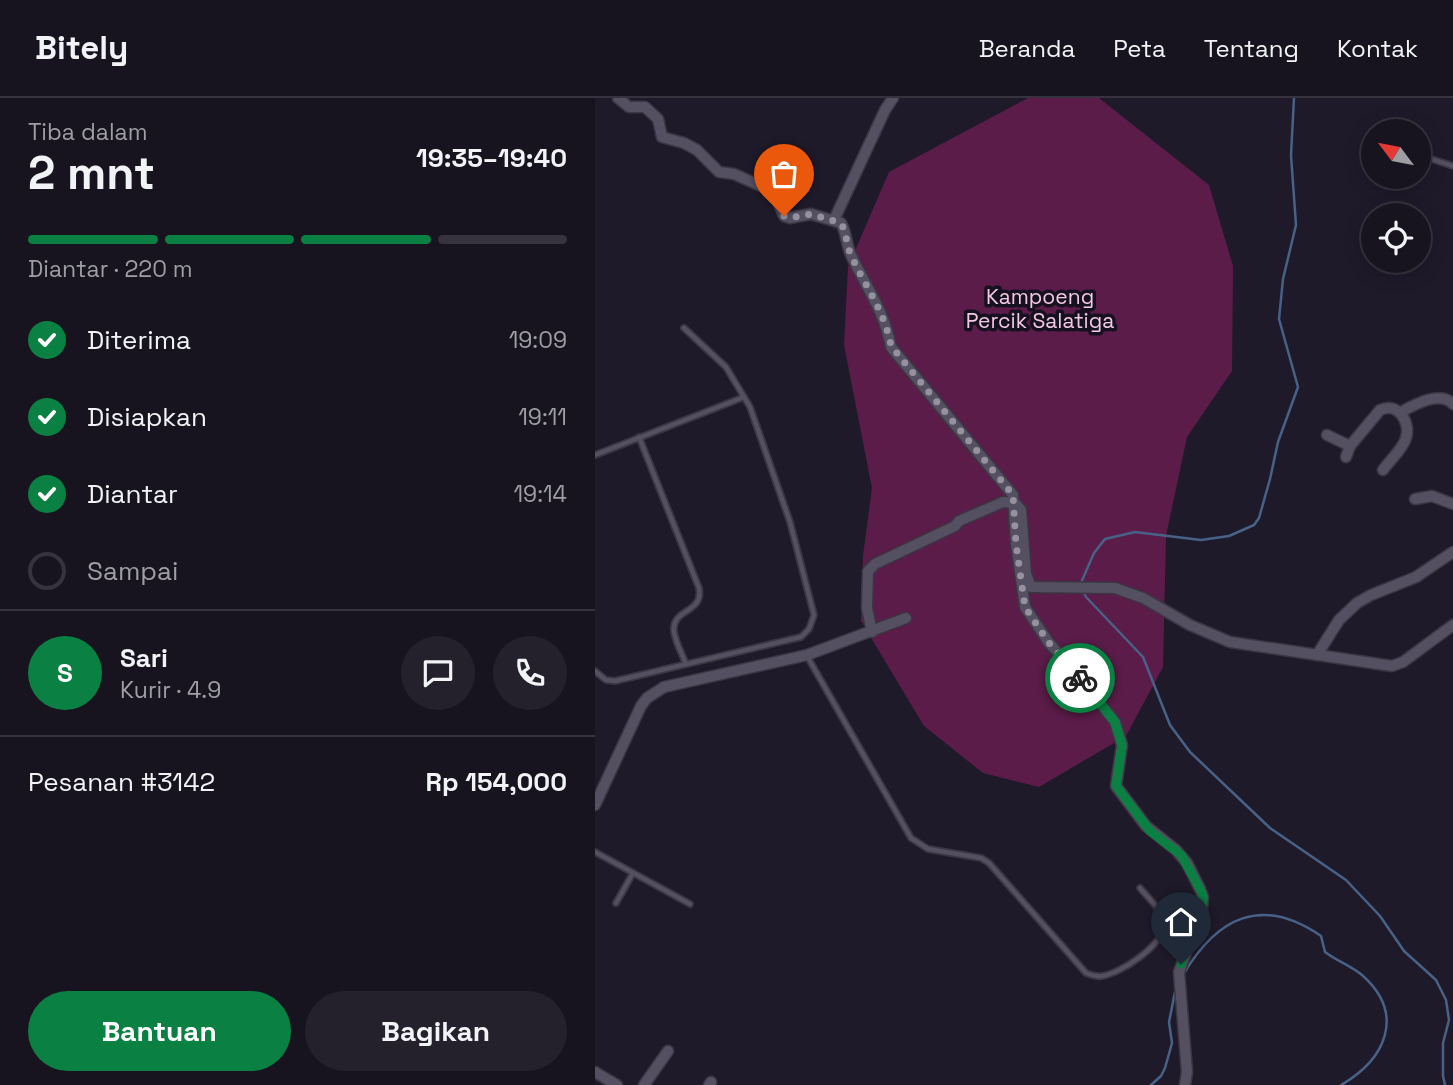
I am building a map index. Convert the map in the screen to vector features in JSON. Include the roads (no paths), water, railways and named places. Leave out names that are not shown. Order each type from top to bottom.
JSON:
[{"type":"street","points":[[618,98],[629,107],[645,107],[652,112],[658,119],[662,136],[697,150],[719,172],[734,174],[770,190],[784,216],[790,218],[811,214],[834,220],[843,228],[851,256],[883,316],[891,346],[1013,495],[1016,544],[1025,607],[1049,643],[1115,722],[1122,745],[1116,786],[1150,831],[1181,855],[1203,897],[1202,908],[1178,977],[1187,1072],[1185,1085]]},
{"type":"street","points":[[834,220],[893,98]]},
{"type":"street","points":[[1401,412],[1418,403],[1441,398],[1449,399],[1453,404]]},
{"type":"street","points":[[1346,457],[1350,446],[1380,410],[1392,408],[1401,412],[1407,432],[1406,439],[1383,470]]},
{"type":"street","points":[[1327,435],[1350,446]]},
{"type":"street","points":[[1415,499],[1432,496],[1453,504]]},
{"type":"street","points":[[872,632],[867,608],[868,570],[875,564],[955,526],[959,521],[1003,502],[1015,503],[1021,510],[1027,574],[1031,587],[1115,588],[1143,598],[1190,625],[1230,642],[1392,666],[1403,662],[1453,625]]},
{"type":"street","points":[[1317,655],[1339,620],[1357,603],[1416,578],[1453,552]]},
{"type":"street","points":[[595,805],[641,706],[655,692],[664,687],[807,655],[906,618]]},
{"type":"street","points":[[644,1085],[668,1051]]},
{"type":"street","points":[[595,1072],[617,1085]]},
{"type":"lane","points":[[1431,159],[1453,166]]},
{"type":"lane","points":[[595,671],[606,680],[615,681],[801,637],[809,629],[814,615],[790,522],[750,407],[726,367],[684,328]]},
{"type":"lane","points":[[595,455],[744,397]]},
{"type":"lane","points":[[639,437],[701,597],[698,604],[681,614],[675,622],[674,632],[686,664]]},
{"type":"lane","points":[[807,655],[911,838],[928,849],[981,858],[989,863],[1086,973],[1094,977],[1116,972],[1141,957],[1160,937],[1164,927],[1162,917],[1140,888]]},
{"type":"lane","points":[[595,852],[690,904]]},
{"type":"lane","points":[[616,903],[633,873]]},
{"type":"waterway","points":[[1080,585],[1094,553],[1105,539],[1135,532],[1201,540],[1229,536],[1254,525],[1259,518],[1278,442],[1298,387],[1279,319],[1283,279],[1296,225],[1291,155],[1294,98]]},
{"type":"waterway","points":[[1083,591],[1143,657],[1170,725],[1190,752],[1270,828],[1346,880],[1380,916],[1404,951],[1436,980],[1446,1000],[1449,1020],[1443,1043],[1445,1085]]},
{"type":"waterway","points":[[1183,975],[1211,939],[1226,926],[1243,918],[1260,915],[1279,917],[1300,924],[1321,936],[1325,952],[1358,972],[1376,990],[1384,1005],[1387,1020],[1379,1049],[1357,1074],[1341,1085]]},
{"type":"waterway","points":[[1151,1085],[1161,1076],[1172,1043],[1169,1022],[1176,987]]},
{"type":"waterway","points":[[595,1078],[607,1085]]},
{"type":"park label","name":"Kampoeng Percik Salatiga","points":[[1040,309]]}]
